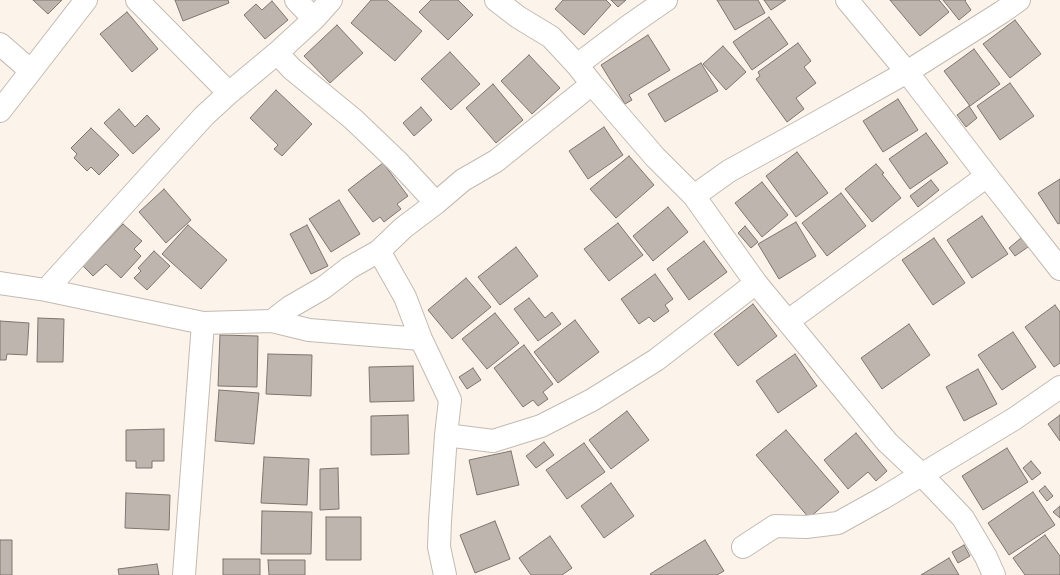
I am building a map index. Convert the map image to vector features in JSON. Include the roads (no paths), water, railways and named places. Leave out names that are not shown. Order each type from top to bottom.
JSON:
[{"type":"street","points":[[0,112],[86,0]]},
{"type":"street","points":[[136,0],[229,93]]},
{"type":"street","points":[[296,0],[314,19]]},
{"type":"street","points":[[46,290],[204,116],[277,53],[332,0]]},
{"type":"street","points":[[496,0],[518,17],[551,38],[577,65],[655,157],[694,196],[756,283],[887,442],[921,474],[963,518],[994,575]]},
{"type":"street","points":[[577,65],[666,0]]},
{"type":"street","points":[[847,0],[907,72],[986,176],[1060,268]]},
{"type":"street","points":[[694,196],[729,171],[907,72],[1019,0]]},
{"type":"street","points":[[0,44],[31,70]]},
{"type":"street","points":[[277,53],[292,69],[352,119],[398,162],[436,203]]},
{"type":"street","points":[[272,321],[290,307],[323,288],[349,268],[380,251],[402,228],[436,203],[463,180],[496,161],[592,84]]},
{"type":"street","points":[[788,321],[986,176]]},
{"type":"street","points":[[380,251],[405,296],[421,339],[450,400],[446,435],[439,547],[445,575]]},
{"type":"street","points":[[0,283],[46,290],[203,323],[272,321],[309,330],[421,339]]},
{"type":"street","points":[[446,435],[492,441],[541,426],[592,400],[656,360],[756,283]]},
{"type":"street","points":[[184,575],[203,323]]},
{"type":"street","points":[[743,547],[775,526],[806,527],[838,523],[884,498],[921,474],[1014,419],[1060,387]]}]
